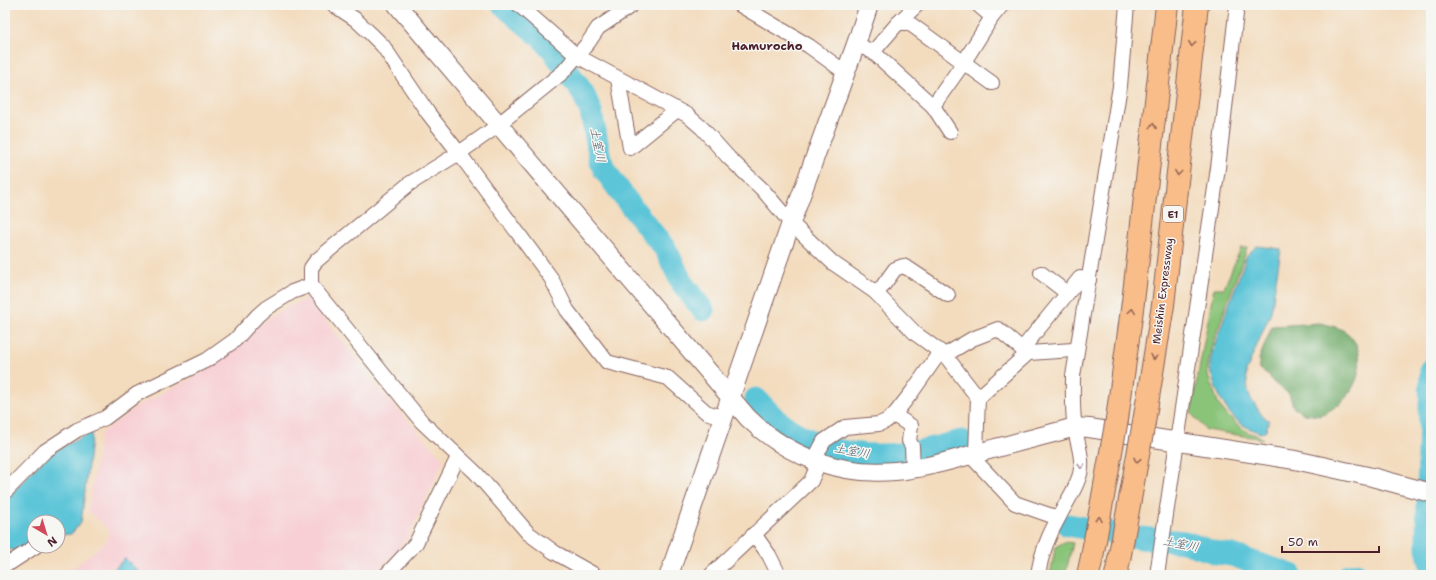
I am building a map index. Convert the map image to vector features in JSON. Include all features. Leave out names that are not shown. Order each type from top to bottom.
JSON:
[{"type":"highway","points":[[1090,566],[1117,418],[1133,302],[1167,5]]},
{"type":"highway","name":"Meishin Expressway","points":[[1117,568],[1144,422],[1163,305],[1197,5]]},
{"type":"street","points":[[334,5],[355,19],[383,46],[428,113],[551,278],[567,310],[607,362],[668,378],[706,412],[715,415]]},
{"type":"street","points":[[397,5],[731,399],[748,418],[769,436],[785,447],[816,461],[844,469],[868,472],[886,472],[913,469],[1075,427],[1176,440],[1295,460],[1372,477],[1424,491]]},
{"type":"street","points":[[519,5],[577,56],[687,115],[702,128],[729,158],[762,189],[791,223],[833,263],[875,292],[912,331],[943,354],[978,398]]},
{"type":"street","points":[[595,575],[554,552],[528,533],[476,473],[422,422],[311,285],[311,268],[316,260],[409,184],[459,153],[563,72],[598,28],[632,5]]},
{"type":"street","points":[[740,5],[809,46],[846,73]]},
{"type":"street","points":[[669,575],[791,223],[846,73],[869,5]]},
{"type":"street","points":[[873,52],[898,23],[917,5]]},
{"type":"street","points":[[978,5],[992,17]]},
{"type":"street","points":[[933,106],[964,62],[992,17],[1002,5]]},
{"type":"street","points":[[1038,575],[1043,549],[1074,490],[1082,462],[1075,427],[1073,376],[1120,86],[1127,5]]},
{"type":"street","points":[[1157,575],[1176,440],[1218,168],[1237,5]]},
{"type":"street","points":[[898,23],[909,23],[992,83]]},
{"type":"street","points":[[856,44],[873,52],[933,106],[950,132]]},
{"type":"street","points":[[618,79],[630,148],[677,110]]},
{"type":"street","points":[[875,292],[882,287],[895,269],[902,266],[909,268],[948,295]]},
{"type":"street","points":[[1041,273],[1067,293]]},
{"type":"street","points":[[1022,349],[1080,278],[1089,280]]},
{"type":"street","points":[[5,492],[45,451],[77,430],[105,418],[137,394],[207,360],[235,340],[266,308],[292,292],[311,285]]},
{"type":"street","points":[[711,575],[811,481],[816,461],[824,441],[845,427],[879,424],[886,421],[894,415],[943,354],[972,339],[998,329],[1029,353],[1073,350]]},
{"type":"street","points":[[1022,349],[1026,355],[978,398],[973,454],[1015,503],[1058,518]]},
{"type":"street","points":[[894,415],[911,426],[909,442],[912,446],[913,469]]},
{"type":"street","points":[[386,575],[416,543],[458,457]]},
{"type":"street","points":[[754,534],[770,555],[779,575]]},
{"type":"street","points":[[7,562],[26,552]]},
{"type":"shaded area","points":[[308,298],[377,387],[444,460],[407,539],[374,575],[65,575],[108,540],[109,530],[88,511],[101,433],[139,405],[208,370],[272,315]]},
{"type":"green space","points":[[1241,248],[1247,248],[1212,345],[1208,364],[1208,376],[1219,405],[1227,415],[1247,432],[1263,439],[1206,430],[1191,413],[1214,288],[1224,288]]},
{"type":"green space","points":[[1319,323],[1337,328],[1349,335],[1356,345],[1360,360],[1358,375],[1347,396],[1338,405],[1320,416],[1305,414],[1294,408],[1289,394],[1273,382],[1269,375],[1260,369],[1259,359],[1272,326]]},
{"type":"green space","points":[[1064,542],[1073,543],[1065,575],[1050,575],[1055,549]]},
{"type":"water","points":[[1257,246],[1281,249],[1271,312],[1246,371],[1248,391],[1251,399],[1261,414],[1269,421],[1266,430],[1261,433],[1238,422],[1228,411],[1216,388],[1211,373],[1210,364],[1212,352],[1247,255]]},
{"type":"water","points":[[92,432],[81,523],[71,534],[66,534],[66,514],[26,514],[26,546],[16,551],[5,548],[5,500],[49,454]]},
{"type":"water","points":[[125,558],[142,575],[109,575]]},
{"type":"waterway","name":"土室川","points":[[503,5],[542,38],[552,49],[583,93],[591,112],[600,158],[604,169],[666,250],[682,283],[703,310]]},
{"type":"waterway","points":[[1431,369],[1427,537],[1427,548],[1431,567]]},
{"type":"waterway","name":"土室川","points":[[756,399],[778,421],[800,436],[826,447],[854,453],[867,455],[901,454],[962,441]]},
{"type":"waterway","name":"土室川","points":[[1068,525],[1141,538],[1184,542],[1217,553],[1232,555],[1291,575]]},
{"type":"waterway","name":"土室川","points":[[1349,575],[1358,575]]},
{"type":"district","name":"Hamurocho","points":[[767,46]]}]
